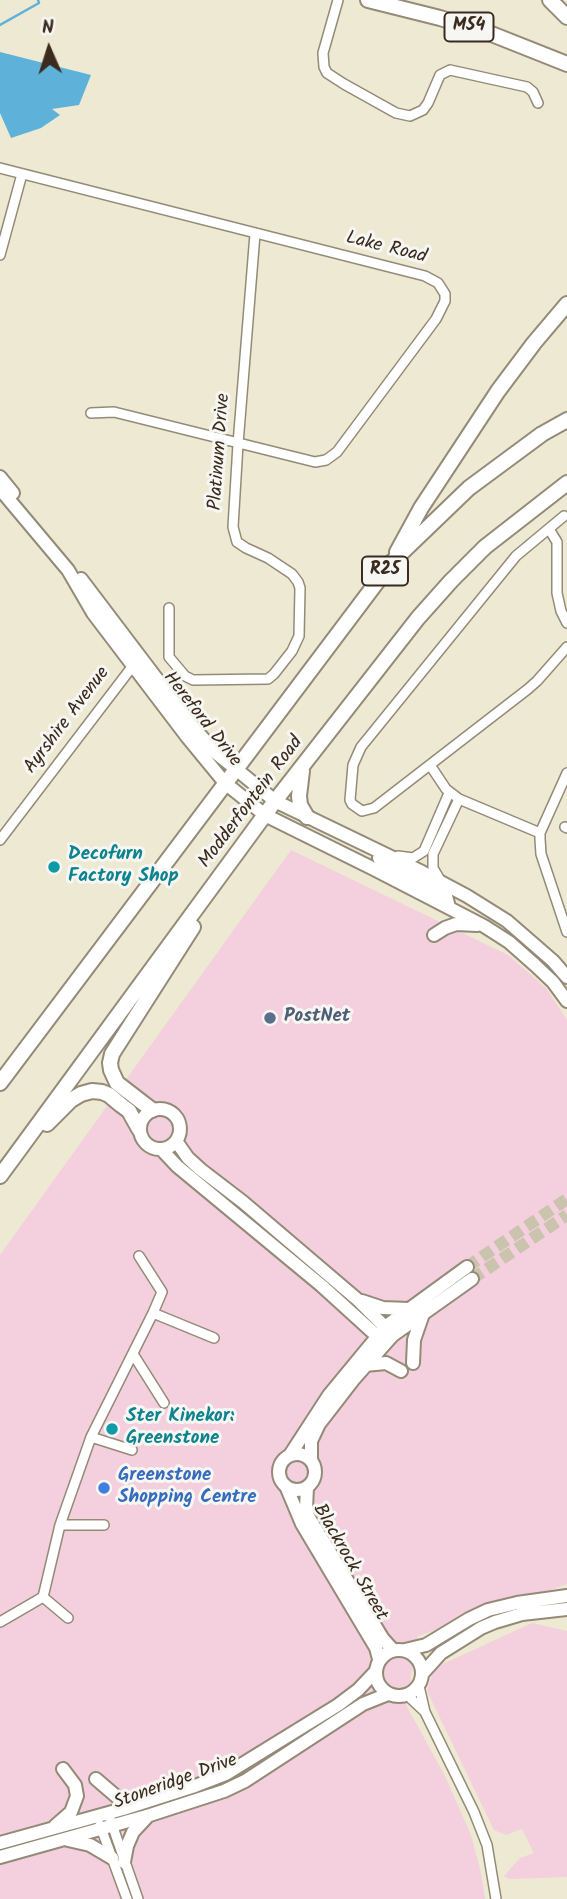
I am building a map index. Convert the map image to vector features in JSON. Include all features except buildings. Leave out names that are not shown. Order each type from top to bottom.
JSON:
[{"type":"main road","name":"M54","points":[[368,0],[489,33],[567,64]]},
{"type":"main road","points":[[550,0],[567,17]]},
{"type":"main road","points":[[392,562],[421,508],[498,391],[567,304]]},
{"type":"main road","name":"Modderfontein Road","points":[[0,1083],[392,562],[469,488],[542,434],[567,419]]},
{"type":"main road","name":"Modderfontein Road","points":[[0,1176],[275,801],[418,618],[485,547],[565,484]]},
{"type":"main road","points":[[303,766],[299,796],[300,805],[307,817]]},
{"type":"main road","points":[[152,1110],[117,1083],[111,1070],[112,1054],[194,925],[213,886]]},
{"type":"main road","points":[[11,1161],[71,1100],[92,1091],[109,1095],[129,1111],[139,1129]]},
{"type":"street","points":[[338,0],[323,53],[327,73],[396,113],[410,116],[423,110],[440,75],[450,70],[527,87],[533,92],[538,103]]},
{"type":"street","name":"Lake Road","points":[[0,168],[433,279],[444,294],[445,301],[436,319],[337,452],[320,462],[114,412],[91,413]]},
{"type":"street","points":[[0,255],[22,174]]},
{"type":"street","name":"Platinum Drive","points":[[169,608],[169,657],[185,676],[193,680],[268,679],[298,641],[298,582],[292,574],[268,558],[246,548],[237,541],[234,534],[233,514],[255,234]]},
{"type":"street","name":"Hereford Drive","points":[[0,477],[58,550],[188,738],[225,783],[265,815],[484,926],[509,942],[535,965],[553,982],[567,1001]]},
{"type":"street","name":"Hereford Drive","points":[[0,489],[68,570],[93,613],[216,752],[275,801],[386,853],[507,921],[553,961],[567,977]]},
{"type":"street","points":[[564,516],[516,556],[361,747],[354,765],[350,800],[352,804],[362,811],[374,808],[528,689],[567,647]]},
{"type":"street","points":[[549,529],[556,542],[556,593],[567,623]]},
{"type":"street","name":"Ayrshire Avenue","points":[[0,840],[136,661]]},
{"type":"street","points":[[430,765],[449,793],[540,832]]},
{"type":"street","points":[[567,773],[540,832],[541,854],[567,932]]},
{"type":"street","points":[[386,853],[413,858],[424,851],[449,793]]},
{"type":"street","points":[[444,884],[433,868],[432,858],[459,799]]},
{"type":"street","points":[[360,842],[387,863],[446,896],[449,906]]},
{"type":"street","points":[[434,935],[456,924],[484,926]]},
{"type":"street","points":[[162,1109],[169,1110],[178,1119],[181,1132],[170,1147],[161,1149],[150,1147],[144,1142],[139,1129],[144,1116],[152,1110],[162,1109]]},
{"type":"street","points":[[176,1141],[188,1158],[358,1300],[385,1336]]},
{"type":"street","points":[[161,1149],[177,1166],[358,1318],[385,1336]]},
{"type":"street","points":[[0,1622],[43,1597],[60,1525],[91,1437],[162,1292],[139,1256]]},
{"type":"street","points":[[290,1455],[318,1409],[409,1309],[469,1273],[423,1314],[385,1336]]},
{"type":"street","points":[[358,1300],[383,1308],[409,1309]]},
{"type":"street","points":[[153,1313],[214,1338]]},
{"type":"street","points":[[413,1363],[414,1340],[423,1314]]},
{"type":"street","points":[[311,1460],[298,1453],[283,1460],[279,1471],[282,1482],[297,1490],[307,1487],[313,1481],[315,1469],[311,1460],[311,1441],[318,1424],[363,1361],[358,1318]]},
{"type":"street","points":[[133,1354],[163,1403]]},
{"type":"street","points":[[363,1361],[386,1363],[401,1371]]},
{"type":"street","points":[[91,1437],[132,1450]]},
{"type":"street","name":"Blackrock Street","points":[[286,1486],[302,1524],[376,1648],[379,1659]]},
{"type":"street","name":"Blackrock Street","points":[[307,1487],[308,1516],[370,1617],[399,1650]]},
{"type":"street","points":[[60,1525],[104,1525]]},
{"type":"street","points":[[567,1596],[488,1610],[426,1645],[399,1650],[379,1659],[375,1672],[378,1685],[388,1694],[407,1695],[441,1653],[481,1628],[522,1614],[567,1609]]},
{"type":"street","points":[[43,1597],[68,1618]]},
{"type":"street","points":[[399,1650],[418,1659],[425,1712],[482,1830],[489,1852],[496,1899]]},
{"type":"street","name":"Stoneridge Drive","points":[[0,1857],[66,1839],[146,1800],[214,1779],[338,1705],[358,1690],[375,1672]]},
{"type":"street","name":"Stoneridge Drive","points":[[0,1843],[52,1829],[150,1815],[224,1791],[245,1781],[363,1704],[388,1694]]},
{"type":"street","points":[[407,1695],[425,1712]]},
{"type":"street","points":[[52,1829],[71,1812],[76,1802],[77,1790],[63,1769]]},
{"type":"street","points":[[96,1779],[117,1797],[146,1800]]},
{"type":"street","points":[[118,1860],[133,1832],[150,1815]]},
{"type":"street","points":[[105,1821],[127,1899]]},
{"type":"street","points":[[66,1839],[90,1845],[118,1860],[138,1899]]},
{"type":"shaded area","points":[[291,850],[508,955],[546,988],[567,1020],[567,1584],[418,1636],[406,1705],[445,1776],[471,1835],[485,1899],[0,1899],[0,1255]]},
{"type":"shaded area","points":[[532,1623],[567,1631],[567,1877],[509,1879],[504,1876],[520,1858],[534,1853],[522,1829],[506,1835],[494,1830],[427,1691],[434,1668]]},
{"type":"water","points":[[0,52],[91,75],[79,105],[52,109],[60,115],[41,128],[11,138],[0,113]]},
{"type":"waterway","points":[[0,25],[39,3],[38,0]]},
{"type":"tunnel","points":[[467,1267],[567,1199]]},
{"type":"tunnel","points":[[472,1279],[567,1215]]},
{"type":"place","name":"Decofurn Factory Shop","points":[[54,867]]},
{"type":"place","name":"PostNet","points":[[270,1018]]},
{"type":"place","name":"Ster Kinekor: Greenstone","points":[[112,1429]]},
{"type":"place","name":"Greenstone Shopping Centre","points":[[104,1488]]}]
